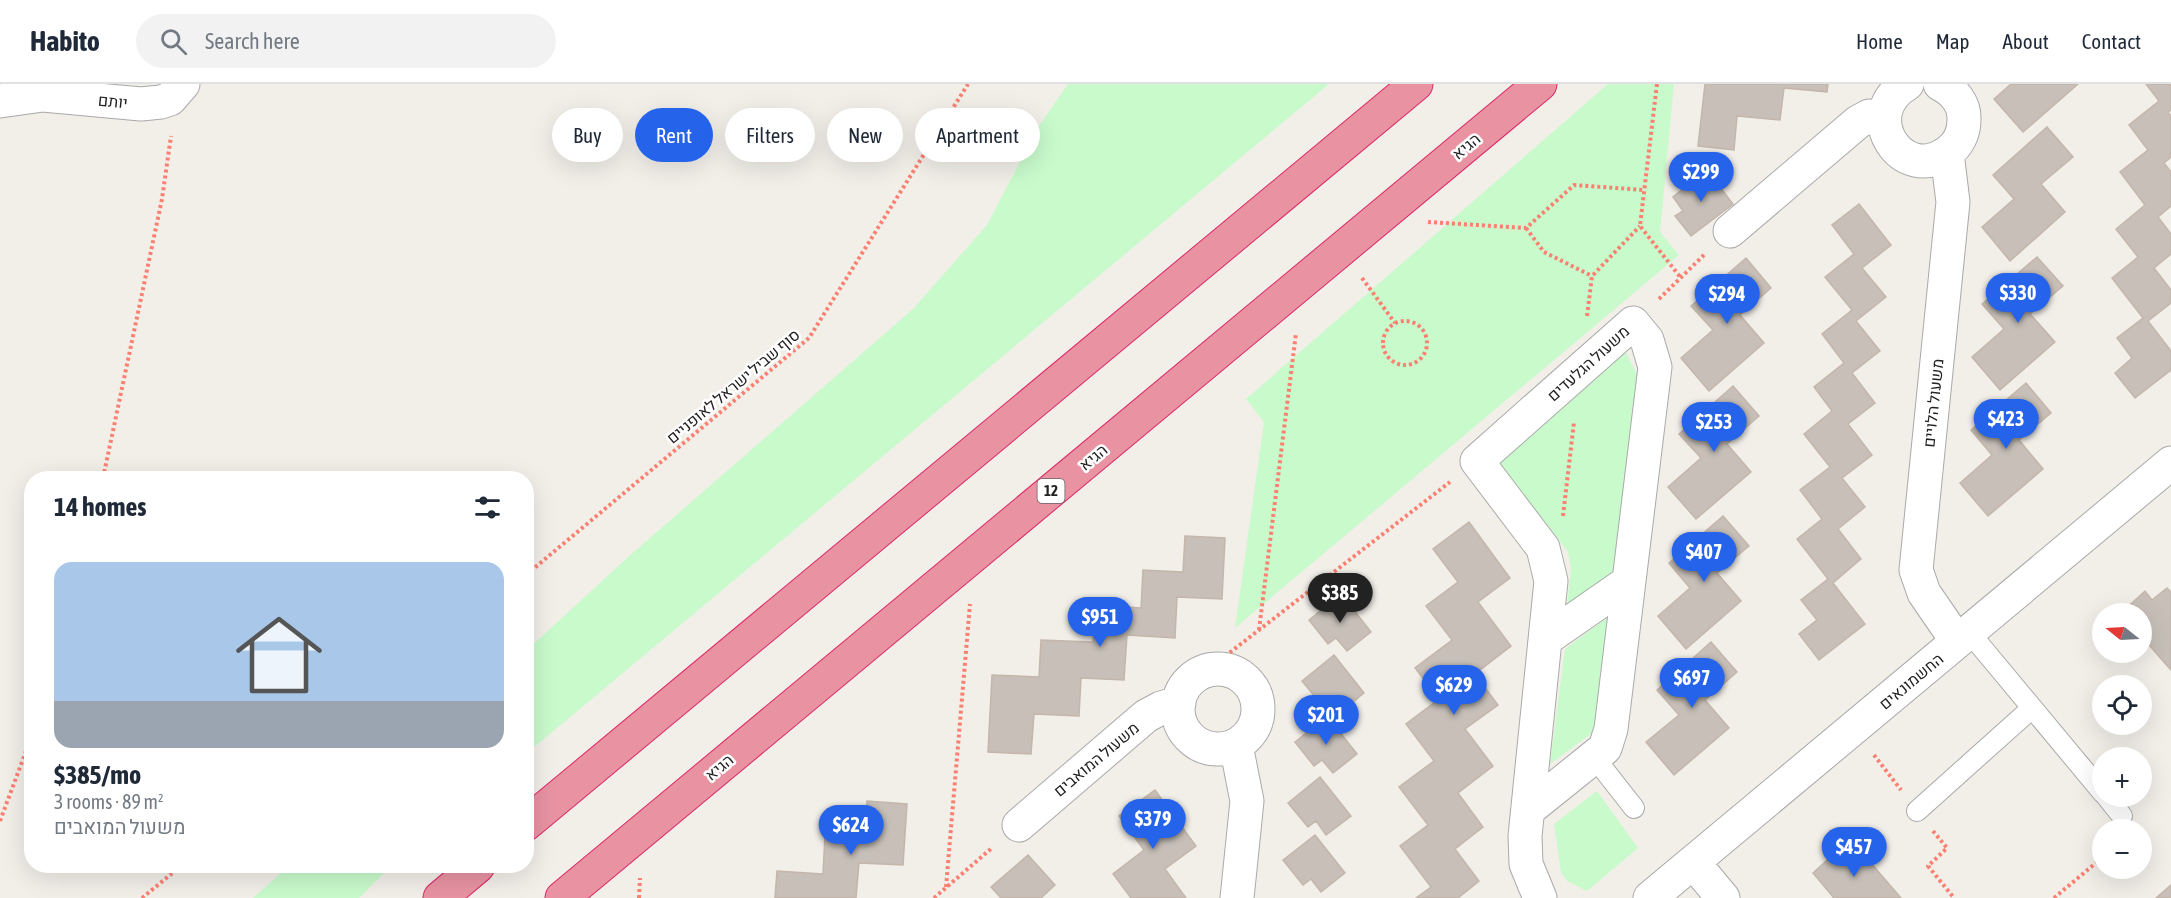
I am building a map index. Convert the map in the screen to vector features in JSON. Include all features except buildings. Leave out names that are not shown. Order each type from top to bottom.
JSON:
[{"type":"highway","points":[[534,817],[1416,84]]},
{"type":"highway","name":"הגיא","points":[[562,898],[1540,84]]},
{"type":"highway","points":[[440,898],[470,873]]},
{"type":"street","points":[[1907,84],[1892,97],[1884,121],[1888,139],[1906,156],[1930,160],[1947,153],[1962,133],[1964,114],[1957,97],[1940,84]]},
{"type":"street","name":"יותם","points":[[0,101],[43,95],[141,104],[161,102],[180,89]]},
{"type":"street","points":[[1730,231],[1858,122],[1869,116],[1884,121]]},
{"type":"street","name":"משעול הלויים","points":[[1947,153],[1953,202],[1916,570],[1924,593],[1963,637]]},
{"type":"street","name":"משעול הגלעדים","points":[[1477,461],[1633,323],[1647,340],[1655,367],[1611,729],[1605,748],[1528,810]]},
{"type":"street","points":[[1477,461],[1543,548],[1551,581],[1528,810],[1526,864],[1540,898]]},
{"type":"street","name":"החשמונאים","points":[[1650,898],[2171,463]]},
{"type":"street","points":[[1546,639],[1628,582]]},
{"type":"street","points":[[1224,670],[1237,674],[1247,681],[1256,696],[1256,722],[1247,738],[1236,745],[1212,749],[1195,741],[1180,722],[1179,703],[1190,680],[1206,671],[1224,670]]},
{"type":"street","name":"משעול המואבים","points":[[1018,825],[1146,716],[1161,708],[1179,703]]},
{"type":"street","points":[[1236,745],[1247,801],[1237,898]]},
{"type":"street","points":[[1693,862],[1723,898]]},
{"type":"lane","points":[[1963,637],[2032,708],[2092,780]]},
{"type":"lane","points":[[1917,811],[2032,708]]},
{"type":"lane","points":[[1594,757],[1634,808]]},
{"type":"lane","points":[[2114,807],[2122,816]]},
{"type":"path","name":"סוף שביל ישראל לאופניים","points":[[534,568],[809,338],[968,84]]},
{"type":"path","points":[[1657,84],[1640,226],[1681,278]]},
{"type":"path","points":[[104,471],[162,199],[180,89]]},
{"type":"path","points":[[1379,218],[1526,228],[1574,185],[1644,190]]},
{"type":"path","points":[[1526,228],[1544,252],[1592,276]]},
{"type":"path","points":[[1633,323],[1730,231]]},
{"type":"path","points":[[1341,250],[1395,323]]},
{"type":"path","points":[[1259,630],[1302,282]]},
{"type":"path","points":[[1412,321],[1421,327],[1426,336],[1425,353],[1412,364],[1395,362],[1384,350],[1385,332],[1395,323],[1412,321]]},
{"type":"path","points":[[1206,671],[1477,461]]},
{"type":"path","points":[[946,887],[974,555]]},
{"type":"path","points":[[0,821],[24,756]]},
{"type":"path","points":[[934,898],[1018,825]]},
{"type":"path","points":[[2054,898],[2092,866]]},
{"type":"path","points":[[142,898],[172,873]]},
{"type":"green space","points":[[1068,84],[1329,84],[534,747],[534,644],[627,558],[913,309],[987,225],[1020,162],[1040,162],[1040,125]]},
{"type":"green space","points":[[1608,84],[1674,84],[1660,232],[1679,255],[1235,628],[1264,422],[1246,399]]},
{"type":"green space","points":[[1624,349],[1640,380],[1615,574],[1567,607],[1571,568],[1568,552],[1499,462]]},
{"type":"green space","points":[[1612,614],[1595,731],[1550,764],[1565,649]]},
{"type":"green space","points":[[1597,791],[1638,848],[1587,891],[1567,881],[1561,872],[1554,824]]},
{"type":"green space","points":[[281,873],[384,873],[359,898],[253,898]]}]
